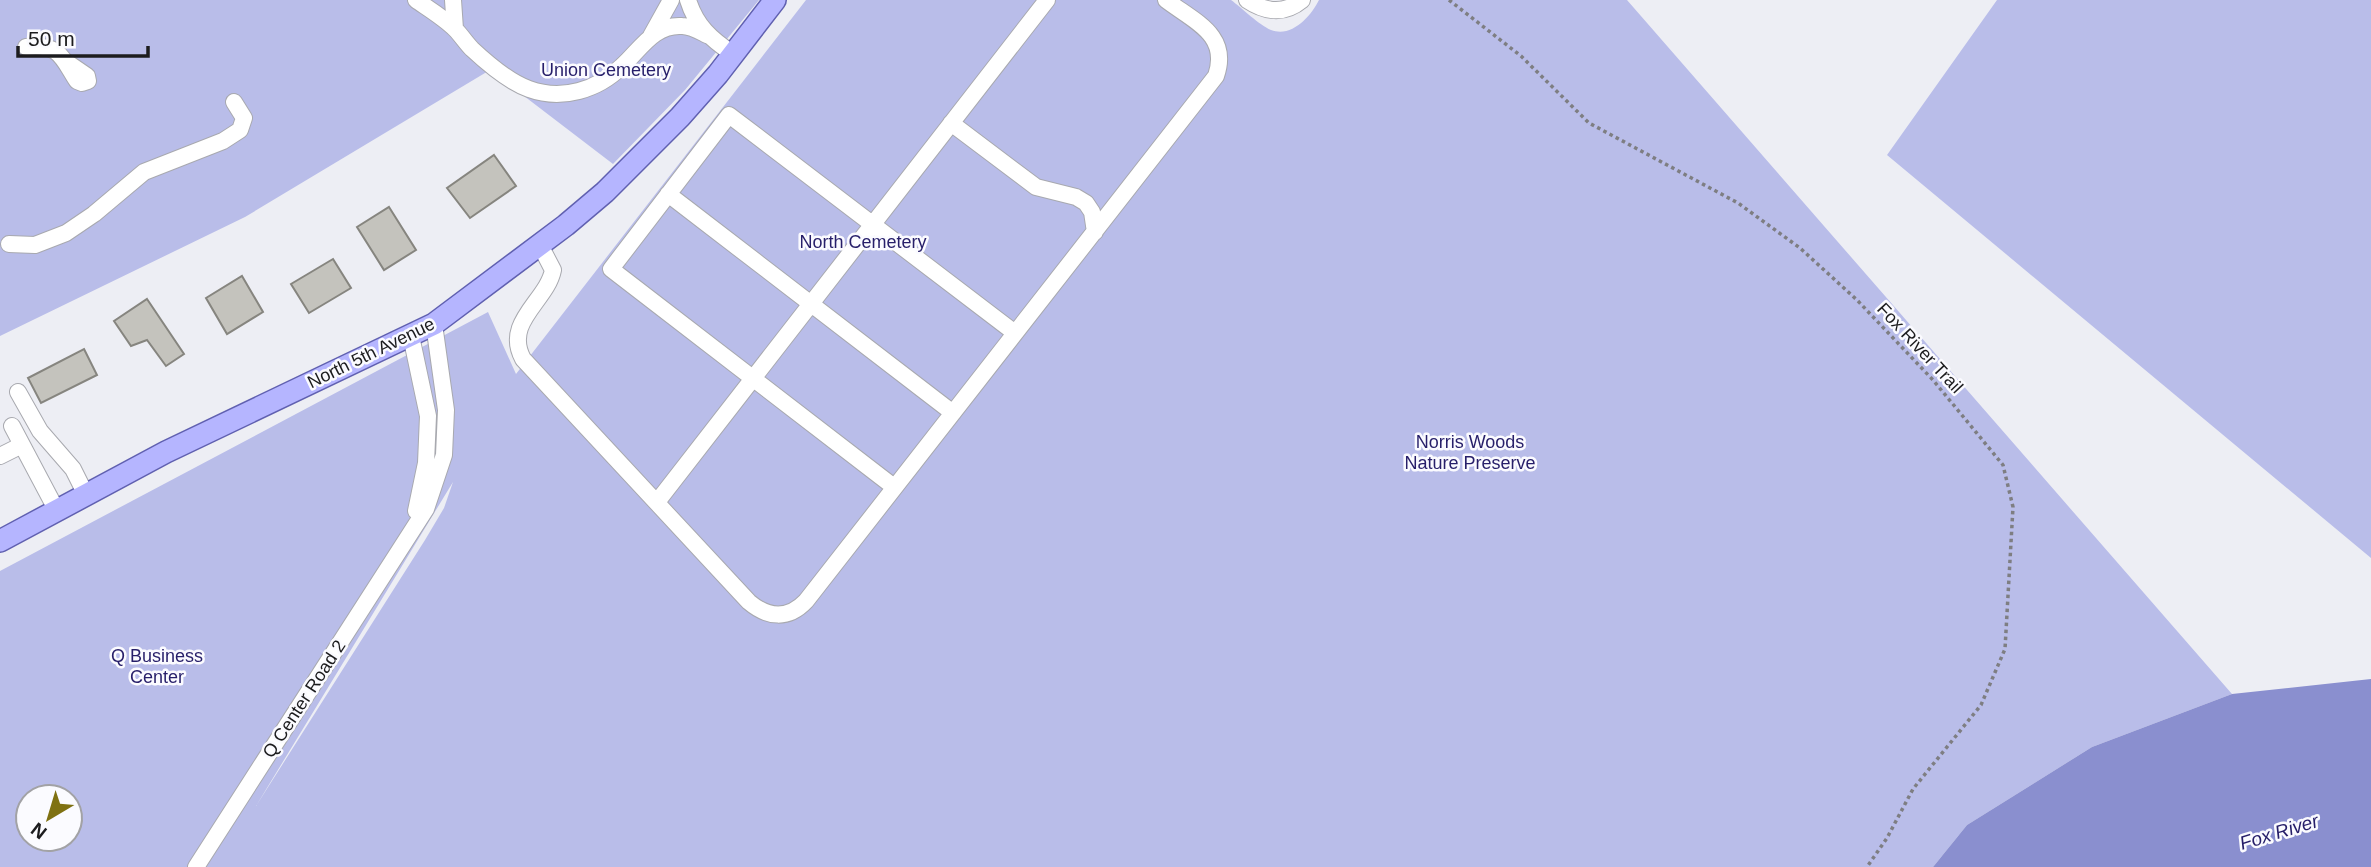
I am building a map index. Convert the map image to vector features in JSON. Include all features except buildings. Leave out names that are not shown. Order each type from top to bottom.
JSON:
[{"type":"main road","name":"North 5th Avenue","points":[[0,541],[166,452],[434,324],[540,246],[605,192],[680,117],[775,0]]},
{"type":"street","points":[[416,0],[456,29],[474,51],[515,83],[528,89],[557,94],[571,93],[601,83],[624,64],[651,36],[670,0]]},
{"type":"street","points":[[453,0],[456,29]]},
{"type":"street","points":[[688,0],[692,14],[707,35]]},
{"type":"street","points":[[657,502],[1047,0]]},
{"type":"street","points":[[540,246],[554,270],[521,323],[517,341],[523,359],[749,602],[764,614],[782,616],[799,608],[806,601],[1210,85],[1219,67],[1221,51],[1217,42],[1166,0]]},
{"type":"street","points":[[1247,0],[1259,8],[1273,11],[1287,9],[1302,0]]},
{"type":"street","points":[[651,36],[680,26],[691,27],[733,54]]},
{"type":"street","points":[[26,47],[40,45],[51,49],[68,63]]},
{"type":"street","points":[[9,244],[35,245],[66,233],[94,215],[144,172],[223,141],[240,130],[244,118],[233,102]]},
{"type":"street","points":[[894,487],[611,269],[729,115],[1015,333]]},
{"type":"street","points":[[951,123],[1036,187],[1076,197],[1086,203],[1092,212],[1095,232]]},
{"type":"street","points":[[668,194],[953,413]]},
{"type":"street","name":"Q Center Road 2","points":[[196,867],[425,509],[444,455],[446,410],[434,324]]},
{"type":"street","points":[[411,336],[428,416],[426,463],[412,530]]},
{"type":"street","points":[[18,392],[40,431],[73,469],[86,495]]},
{"type":"street","points":[[12,426],[57,511]]},
{"type":"street","points":[[0,456],[22,445]]},
{"type":"path","name":"Fox River Trail","points":[[1449,0],[1521,56],[1590,123],[1738,204],[1800,248],[1857,300],[1933,380],[2003,465],[2013,507],[2005,649],[1981,705],[1913,789],[1867,867]]},
{"type":"green space","name":"Union Cemetery","points":[[0,0],[759,0],[685,90],[613,164],[490,70],[245,217],[0,336]]},
{"type":"green space","name":"Norris Woods Nature Preserve","points":[[806,0],[1231,0],[1261,24],[1279,32],[1300,24],[1319,0],[1627,0],[2232,694],[2092,747],[1967,825],[1933,867],[0,867],[0,571],[488,312],[516,374]],"holes":[[[453,482],[444,508],[425,540],[256,806]]]},
{"type":"green space","points":[[1997,0],[2371,0],[2371,558],[1887,155]]},
{"type":"water","name":"Fox River","points":[[2371,679],[2371,867],[1933,867],[1967,825],[2092,747],[2232,694]]},
{"type":"park label","name":"North Cemetery","points":[[863,242]]},
{"type":"park label","name":"Q Business Center","points":[[157,666]]}]
